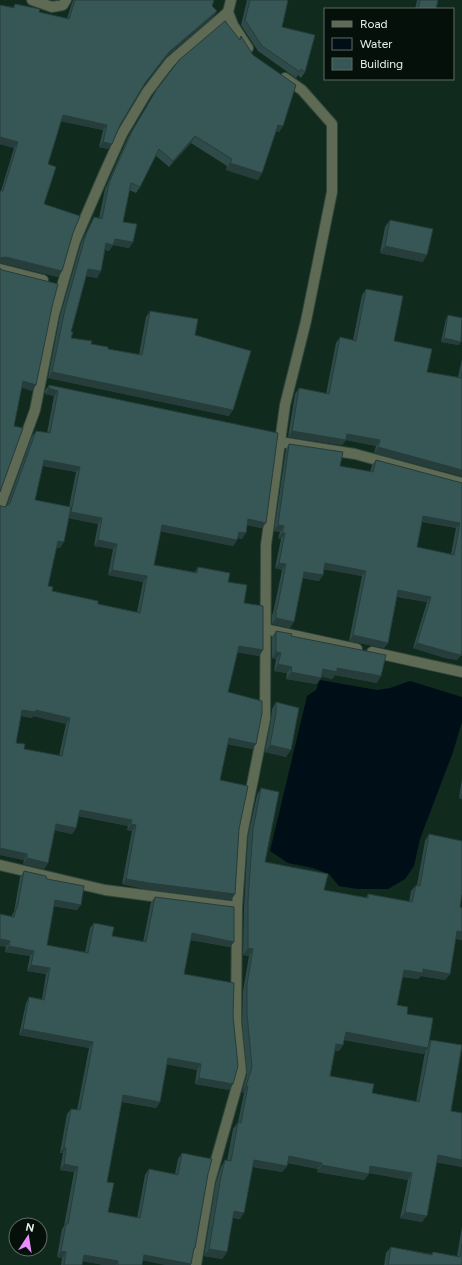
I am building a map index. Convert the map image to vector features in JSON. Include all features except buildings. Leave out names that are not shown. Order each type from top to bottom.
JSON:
[{"type":"street","points":[[32,0],[52,7],[63,4],[66,0]]},
{"type":"street","points":[[0,506],[44,384],[54,314],[75,241],[122,134],[148,92],[170,62],[228,12],[231,0]]},
{"type":"street","points":[[228,12],[233,25],[253,56]]},
{"type":"street","points":[[196,1265],[210,1181],[241,1072],[236,1021],[236,907],[242,835],[265,719],[266,545],[278,436],[306,321],[332,192],[332,124],[302,90],[277,73]]},
{"type":"street","points":[[0,269],[63,285]]},
{"type":"street","points":[[278,436],[355,454],[462,482]]},
{"type":"street","points":[[265,629],[462,672]]},
{"type":"street","points":[[0,865],[104,890],[236,907]]},
{"type":"water","points":[[320,680],[377,690],[390,688],[410,681],[462,697],[462,722],[453,752],[420,839],[414,866],[405,879],[388,889],[358,889],[339,886],[329,874],[313,868],[288,863],[270,851],[307,696],[316,690]]}]
